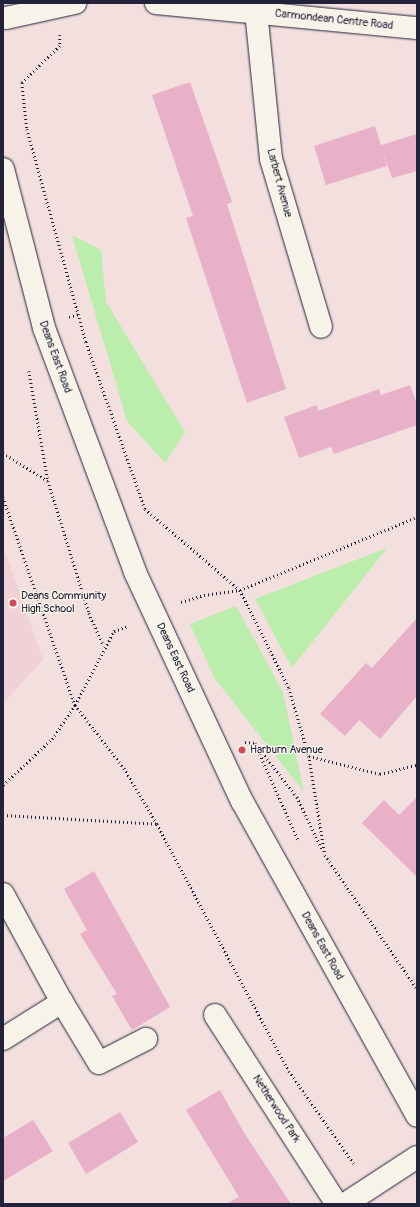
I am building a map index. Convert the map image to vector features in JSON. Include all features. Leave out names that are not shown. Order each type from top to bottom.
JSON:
[{"type":"street","name":"Carmondean Centre Road","points":[[156,3],[256,11],[417,28]]},
{"type":"street","points":[[7,14],[68,4]]},
{"type":"street","name":"Larbert Avenue","points":[[256,11],[271,159],[322,327]]},
{"type":"street","name":"Deans East Road","points":[[3,169],[44,328],[135,572],[242,801],[417,1116]]},
{"type":"street","points":[[3,894],[62,1002],[99,1064],[146,1039]]},
{"type":"street","points":[[3,1039],[62,1002]]},
{"type":"street","name":"Netherwood Park","points":[[215,1015],[337,1204]]},
{"type":"street","points":[[345,1204],[417,1156]]},
{"type":"path","points":[[68,4],[60,46],[22,83],[28,129],[86,342],[145,509],[240,590],[289,688],[309,756],[325,855]]},
{"type":"path","points":[[3,453],[48,481],[89,613],[104,646]]},
{"type":"path","points":[[3,496],[74,704],[124,768],[157,824],[289,1071],[370,1187]]},
{"type":"path","points":[[178,603],[204,595],[240,590],[417,517]]},
{"type":"path","points":[[3,785],[52,739],[74,704],[104,646],[114,631],[128,626]]},
{"type":"path","points":[[213,739],[255,743],[297,797],[325,855],[417,989]]},
{"type":"path","points":[[309,756],[380,774],[417,765]]},
{"type":"path","points":[[3,816],[157,824]]},
{"type":"shaded area","name":"Deans Community High School","points":[[3,545],[43,660],[3,703]]},
{"type":"green space","points":[[72,235],[101,250],[106,302],[185,432],[165,463],[127,421]]},
{"type":"green space","points":[[387,548],[292,668],[255,599]]},
{"type":"green space","points":[[236,606],[283,692],[304,792],[215,679],[190,624]]},
{"type":"building","points":[[190,82],[232,202],[227,204],[286,389],[247,403],[186,218],[193,216],[152,95]]},
{"type":"building","points":[[375,126],[381,145],[417,134],[417,171],[392,178],[383,152],[387,166],[326,185],[314,146]]},
{"type":"building","points":[[410,385],[417,404],[417,425],[334,454],[331,447],[299,458],[284,417],[317,405],[318,411],[379,389],[381,395]]},
{"type":"building","points":[[417,618],[417,696],[380,739],[359,720],[345,736],[320,714],[366,663],[372,668]]},
{"type":"building","points":[[417,797],[417,877],[362,823],[384,800],[399,815]]},
{"type":"building","points":[[94,871],[170,1007],[132,1030],[112,996],[117,994],[80,934],[87,930],[64,889]]},
{"type":"building","points":[[220,1090],[243,1131],[291,1204],[226,1204],[239,1197],[186,1110]]},
{"type":"building","points":[[120,1112],[138,1142],[86,1174],[68,1143]]},
{"type":"building","points":[[33,1120],[53,1151],[3,1181],[3,1138]]},
{"type":"place","name":"Deans Community High School","points":[[13,603]]},
{"type":"place","name":"Harburn Avenue","points":[[242,750]]}]
